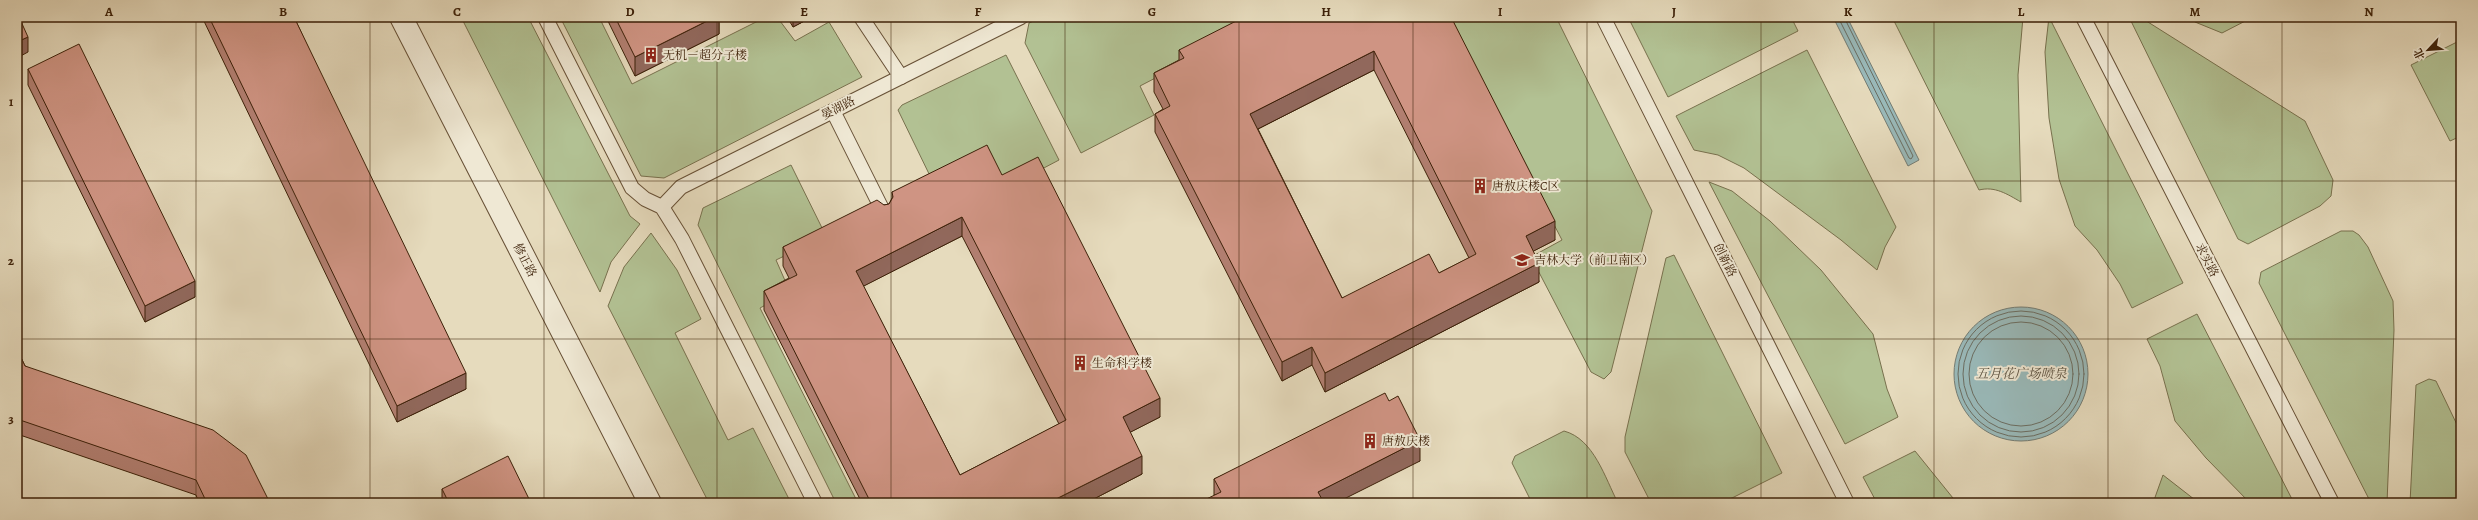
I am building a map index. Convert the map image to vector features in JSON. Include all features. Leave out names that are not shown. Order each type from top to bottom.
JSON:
[{"type":"street","name":"修正路","points":[[401,17],[650,503]]},
{"type":"lane","points":[[545,17],[632,188],[645,199],[662,207],[682,239],[816,503]]},
{"type":"lane","points":[[861,17],[901,77]]},
{"type":"lane","name":"晏湖路","points":[[662,207],[681,188],[1021,17]]},
{"type":"lane","name":"创新路","points":[[1602,17],[1847,503]]},
{"type":"lane","name":"求实路","points":[[2083,17],[2332,503]]},
{"type":"lane","points":[[833,111],[885,215]]},
{"type":"green space","points":[[461,17],[528,17],[630,216],[640,224],[611,262],[600,292]]},
{"type":"green space","points":[[560,17],[599,17],[632,84],[766,17],[777,17],[795,41],[829,22],[862,77],[664,178],[641,176]]},
{"type":"green space","points":[[1042,17],[1273,17],[1140,86],[1154,115],[1081,153],[1025,43],[1029,23]]},
{"type":"green space","points":[[1446,17],[1556,17],[1652,211],[1611,372],[1604,379],[1591,372],[1531,257],[1562,240]]},
{"type":"green space","points":[[1628,17],[1791,17],[1798,31],[1668,97]]},
{"type":"green space","points":[[1892,17],[2023,17],[2018,75],[2021,202],[1996,190],[1979,190]]},
{"type":"green space","points":[[2049,17],[2183,283],[2132,308],[2120,284],[2097,250],[2075,226],[2059,179],[2049,118],[2045,52]]},
{"type":"green space","points":[[2129,17],[2140,17],[2305,121],[2333,180],[2331,196],[2320,206],[2248,244],[2238,239]]},
{"type":"green space","points":[[2188,17],[2253,17],[2222,33],[2195,22]]},
{"type":"green space","points":[[2461,40],[2461,136],[2450,141],[2411,65]]},
{"type":"green space","points":[[1807,50],[1896,227],[1885,247],[1877,270],[1841,240],[1744,168],[1718,155],[1694,150],[1676,116]]},
{"type":"green space","points":[[1006,55],[1059,160],[1004,189],[932,180],[898,110],[902,105]]},
{"type":"green space","points":[[791,165],[826,236],[776,260],[790,292],[760,308],[858,503],[836,503],[698,225],[703,208]]},
{"type":"green space","points":[[1709,182],[1732,191],[1770,221],[1821,270],[1873,334],[1887,389],[1898,417],[1845,444]]},
{"type":"green space","points":[[2341,231],[2353,231],[2359,235],[2368,247],[2393,301],[2394,330],[2387,503],[2371,503],[2259,283],[2261,272]]},
{"type":"green space","points":[[651,233],[677,270],[701,319],[675,333],[728,440],[753,428],[791,503],[709,503],[608,306],[624,267]]},
{"type":"green space","points":[[1674,255],[1782,473],[1722,503],[1651,503],[1625,452],[1625,437],[1666,258]]},
{"type":"green space","points":[[2197,314],[2294,503],[2250,503],[2206,458],[2175,421],[2160,366],[2147,339]]},
{"type":"green space","points":[[2429,379],[2436,381],[2461,433],[2461,503],[2410,503],[2416,385]]},
{"type":"green space","points":[[1564,431],[1574,435],[1591,451],[1603,471],[1618,503],[1532,503],[1512,463],[1515,456]]},
{"type":"green space","points":[[1915,451],[1957,503],[1877,503],[1863,477]]},
{"type":"green space","points":[[2163,475],[2199,503],[2153,503]]},
{"type":"water","points":[[1833,17],[1847,17],[1919,160],[1908,166]]},
{"type":"water","name":"五月花广场喷泉","points":[[2014,307],[2028,307],[2047,312],[2069,326],[2083,348],[2087,361],[2087,387],[2083,400],[2069,422],[2047,436],[2028,441],[2014,441],[1995,436],[1973,422],[1959,400],[1954,381],[1954,367],[1959,348],[1973,326],[1995,312]]},
{"type":"building","points":[[17,17],[19,17],[28,37],[17,42]]},
{"type":"building","points":[[209,17],[294,17],[466,373],[397,406]]},
{"type":"building","points":[[615,17],[715,17],[635,57]]},
{"type":"building","name":"唐敖庆楼C区","points":[[1244,17],[1451,17],[1555,221],[1526,236],[1539,263],[1325,373],[1312,347],[1282,362],[1155,114],[1170,106],[1154,73],[1184,58],[1179,50]],"holes":[[[1374,51],[1476,254],[1439,273],[1429,254],[1342,298],[1250,114]]]},
{"type":"building","points":[[79,44],[195,281],[145,306],[28,69]]},
{"type":"building","name":"生命科学楼","points":[[987,145],[1002,175],[1038,157],[1160,398],[1123,417],[1142,456],[1048,503],[871,503],[764,291],[797,275],[783,247],[877,200],[884,205],[889,204],[893,197],[892,192]],"holes":[[[962,217],[1066,420],[960,475],[856,271]]]},
{"type":"building","points":[[17,349],[25,366],[213,430],[246,455],[268,499],[260,503],[207,503],[196,480],[17,419]]},
{"type":"building","name":"唐敖庆楼","points":[[1385,393],[1389,401],[1398,396],[1420,440],[1318,492],[1324,503],[1198,503],[1221,492],[1214,479]]},
{"type":"building","points":[[508,456],[531,503],[449,503],[442,489]]},
{"type":"place","name":"无机－超分子楼","points":[[651,55]]},
{"type":"place","name":"唐敖庆楼C区","points":[[1480,186]]},
{"type":"place","name":"吉林大学（前卫南区）","points":[[1522,260]]},
{"type":"place","name":"生命科学楼","points":[[1080,363]]},
{"type":"place","name":"唐敖庆楼","points":[[1370,441]]}]
